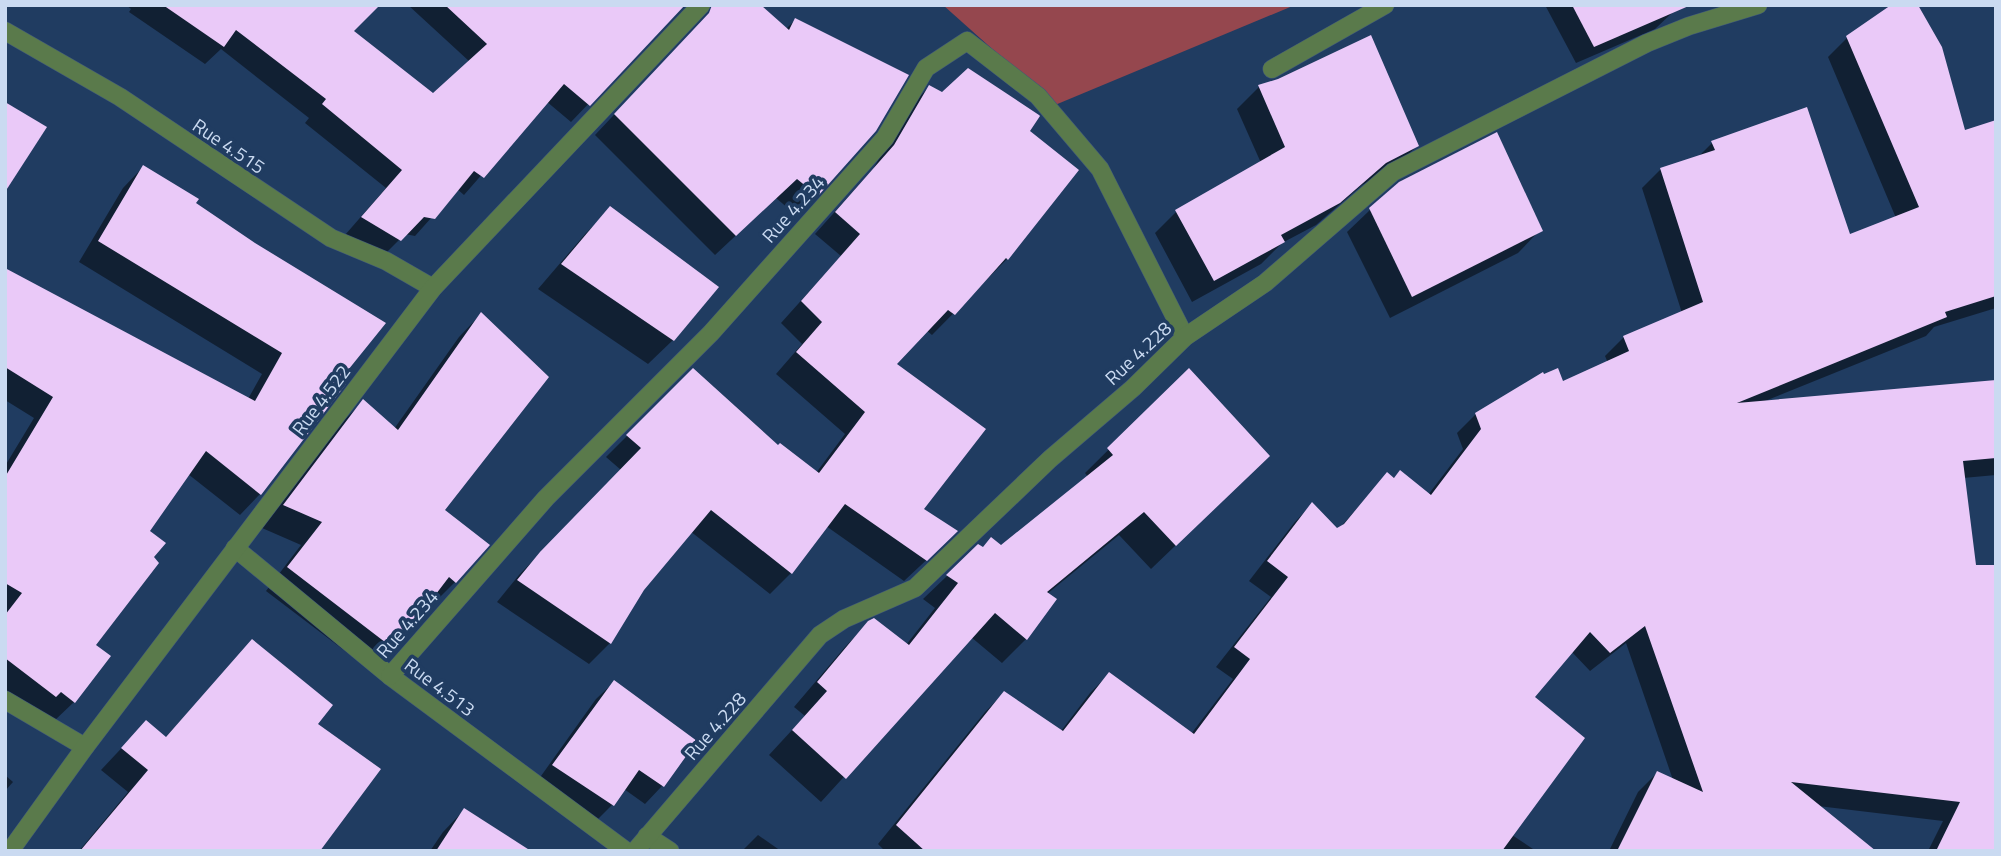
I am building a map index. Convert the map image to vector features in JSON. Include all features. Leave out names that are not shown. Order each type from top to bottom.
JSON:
[{"type":"street","name":"Rue 4.522","points":[[10,851],[85,747],[433,288],[701,5]]},
{"type":"street","points":[[1272,69],[1385,5]]},
{"type":"street","name":"Rue 4.228","points":[[635,851],[820,635],[844,619],[915,587],[1050,459],[1133,388],[1185,337],[1265,283],[1397,169],[1647,43],[1689,26],[1758,5]]},
{"type":"street","name":"Rue 4.515","points":[[5,31],[120,97],[331,238],[386,261],[433,288]]},
{"type":"street","name":"Rue 4.234","points":[[390,676],[546,498],[711,333],[885,138],[926,68],[967,41],[1038,96],[1100,169],[1185,337]]},
{"type":"street","name":"Rue 4.513","points":[[235,548],[390,676],[626,851]]},
{"type":"street","points":[[5,700],[85,747]]},
{"type":"street","points":[[648,836],[670,851]]},
{"type":"shaded area","points":[[943,5],[1295,5],[1055,105]]},
{"type":"building","points":[[163,5],[380,5],[354,31],[433,93],[487,44],[445,5],[685,5],[590,106],[564,84],[484,178],[474,171],[435,219],[424,217],[401,241],[361,217],[402,170],[322,104],[326,99],[236,30],[224,47]]},
{"type":"building","points":[[712,5],[761,5],[789,30],[795,18],[909,75],[876,131],[818,196],[797,179],[736,236],[614,114],[709,13]]},
{"type":"building","points":[[1572,5],[1691,5],[1594,47]]},
{"type":"building","points":[[1891,5],[1918,5],[1942,47],[1965,130],[1996,120],[1996,296],[1945,312],[1947,317],[1737,403],[1996,380],[1996,458],[1963,461],[1976,565],[1996,565],[1996,851],[1936,851],[1960,802],[1791,782],[1876,851],[1617,851],[1657,771],[1703,792],[1645,626],[1610,653],[1590,632],[1535,697],[1585,738],[1502,851],[925,851],[896,825],[1004,691],[1063,731],[1109,672],[1194,734],[1250,659],[1234,647],[1288,577],[1267,561],[1312,502],[1337,528],[1344,524],[1387,472],[1394,478],[1400,470],[1431,495],[1481,429],[1475,413],[1543,372],[1544,374],[1558,368],[1563,381],[1629,351],[1623,336],[1703,302],[1660,168],[1715,150],[1711,141],[1807,107],[1850,234],[1919,207],[1846,36]]},
{"type":"building","points":[[1371,35],[1419,146],[1386,163],[1340,203],[1281,235],[1285,242],[1214,281],[1175,210],[1285,147],[1258,85],[1278,79]]},
{"type":"building","points":[[968,68],[1039,115],[1030,131],[1079,170],[1008,260],[1006,258],[955,315],[948,310],[897,364],[986,429],[924,509],[958,531],[927,561],[845,504],[792,574],[711,510],[644,590],[611,644],[517,580],[540,552],[641,448],[626,435],[693,368],[778,445],[780,443],[819,473],[865,412],[796,352],[822,322],[801,301],[860,234],[835,212],[894,145],[929,85],[942,92]]},
{"type":"building","points":[[5,102],[47,127],[5,192]]},
{"type":"building","points":[[1497,132],[1543,231],[1412,297],[1369,208],[1399,182]]},
{"type":"building","points":[[143,165],[199,199],[196,203],[255,243],[386,323],[340,380],[346,384],[261,495],[206,451],[150,531],[166,543],[154,557],[159,563],[96,645],[111,656],[75,703],[61,692],[56,697],[5,658],[5,615],[22,593],[5,583],[5,477],[53,397],[5,367],[5,268],[255,401],[282,353],[98,241]]},
{"type":"building","points":[[610,206],[719,287],[674,341],[561,264]]},
{"type":"building","points":[[481,312],[549,377],[445,510],[490,545],[456,583],[449,577],[394,649],[287,567],[322,522],[283,505],[363,399],[398,430]]},
{"type":"building","points":[[1189,368],[1270,456],[1176,546],[1144,512],[1047,592],[1057,599],[1027,640],[995,613],[846,779],[792,730],[827,691],[817,682],[868,621],[874,618],[909,645],[958,583],[946,575],[978,544],[983,547],[991,537],[1001,545],[1113,455],[1107,448]]},
{"type":"building","points":[[252,639],[333,705],[318,724],[381,769],[320,851],[80,851],[148,770],[121,748],[146,720],[166,737]]},
{"type":"building","points":[[614,680],[697,741],[664,787],[639,770],[614,806],[552,765]]},
{"type":"building","points":[[464,808],[531,851],[436,851]]}]
